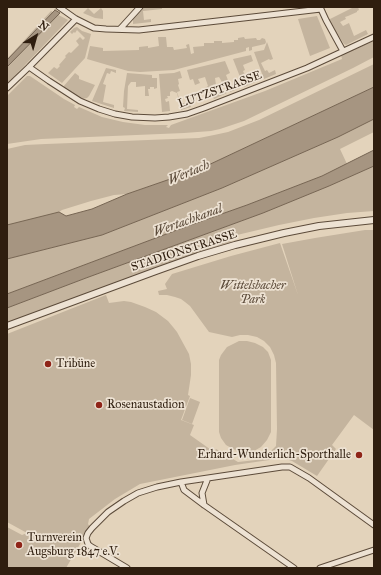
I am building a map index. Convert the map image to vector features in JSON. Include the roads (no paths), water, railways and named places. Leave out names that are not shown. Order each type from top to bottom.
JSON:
[{"type":"street","points":[[59,7],[76,19],[94,28],[120,29],[146,29],[297,9],[321,8],[343,51]]},
{"type":"street","points":[[120,29],[140,7]]},
{"type":"street","points":[[7,88],[76,19]]},
{"type":"street","name":"LUTZSTRASSE","points":[[29,67],[80,101],[99,110],[132,117],[161,118],[188,114],[204,108],[307,68],[374,37]]},
{"type":"street","name":"STADIONSTRASSE","points":[[7,326],[198,256],[235,245],[319,226],[374,220]]},
{"type":"street","points":[[127,568],[90,546],[86,538],[88,533],[108,512],[121,503],[143,491],[181,482],[282,467],[290,468],[309,478],[374,525]]},
{"type":"street","points":[[204,505],[202,493],[208,478]]},
{"type":"street","points":[[181,482],[184,490],[294,568]]},
{"type":"street","points":[[320,568],[374,550]]},
{"type":"water","points":[[55,10],[60,13],[7,67],[7,60]]},
{"type":"water","name":"Wertach","points":[[374,87],[374,119],[338,137],[222,188],[102,235],[7,259],[7,225],[59,212],[66,216],[92,209],[127,194],[202,168]]},
{"type":"water","points":[[374,150],[374,166],[329,186],[263,213],[7,308],[7,294],[322,176]]},
{"type":"place","name":"Tribüne","points":[[48,364]]},
{"type":"place","name":"Rosenaustadion","points":[[99,405]]},
{"type":"place","name":"Erhard-Wunderlich-Sporthalle","points":[[359,455]]},
{"type":"place","name":"Turnverein Augsburg 1847 e.V.","points":[[19,545]]},
{"type":"water label","name":"Wertachkanal","points":[[188,221]]},
{"type":"park label","name":"Wittelsbacher Park","points":[[253,293]]}]
